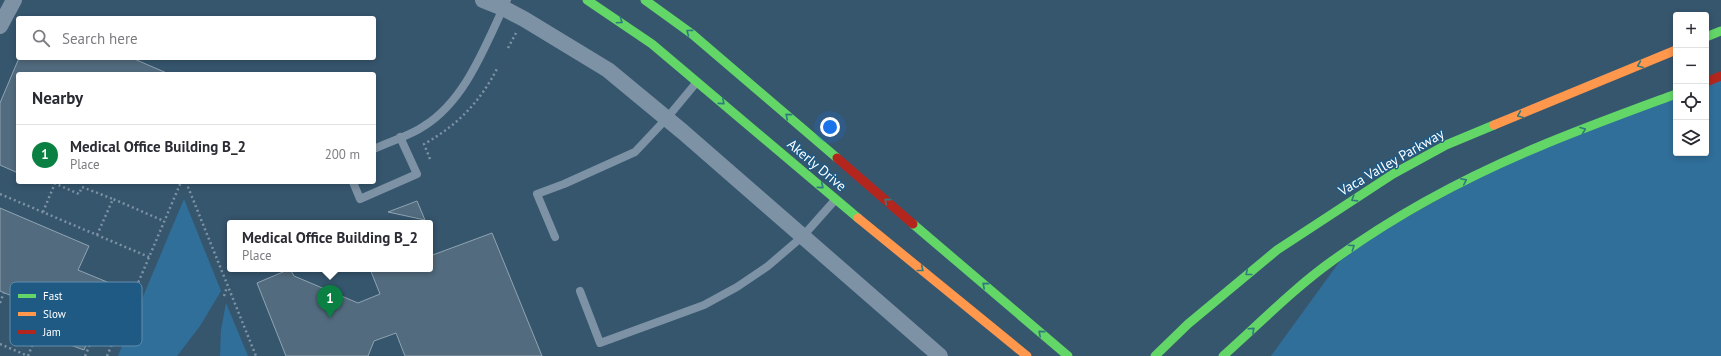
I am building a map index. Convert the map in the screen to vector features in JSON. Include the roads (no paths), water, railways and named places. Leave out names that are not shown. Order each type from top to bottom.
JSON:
[{"type":"main road","name":"Akerly Drive","points":[[587,0],[652,44],[697,80],[836,199],[1027,356]]},
{"type":"main road","name":"Akerly Drive","points":[[645,0],[692,34],[1068,356]]},
{"type":"main road","points":[[1709,37],[1721,31]]},
{"type":"main road","name":"Vaca Valley Parkway","points":[[1155,356],[1188,324],[1277,250],[1394,174],[1446,145],[1673,51]]},
{"type":"main road","points":[[1709,81],[1721,76]]},
{"type":"main road","points":[[1223,356],[1298,288],[1348,250],[1404,214],[1456,185],[1518,155],[1673,95]]},
{"type":"street","points":[[0,26],[14,0]]},
{"type":"street","points":[[483,0],[505,4],[608,70],[667,118],[940,356]]},
{"type":"lane","points":[[376,148],[424,126],[450,104],[466,81],[505,4]]},
{"type":"lane","points":[[555,237],[538,194],[635,152],[667,118],[697,80]]},
{"type":"lane","points":[[354,184],[360,199],[417,174],[400,137]]},
{"type":"lane","points":[[580,291],[600,343],[704,305],[737,286],[768,266],[803,236],[836,199]]},
{"type":"place","name":"Medical Office Building B_2","points":[[330,318]]}]
